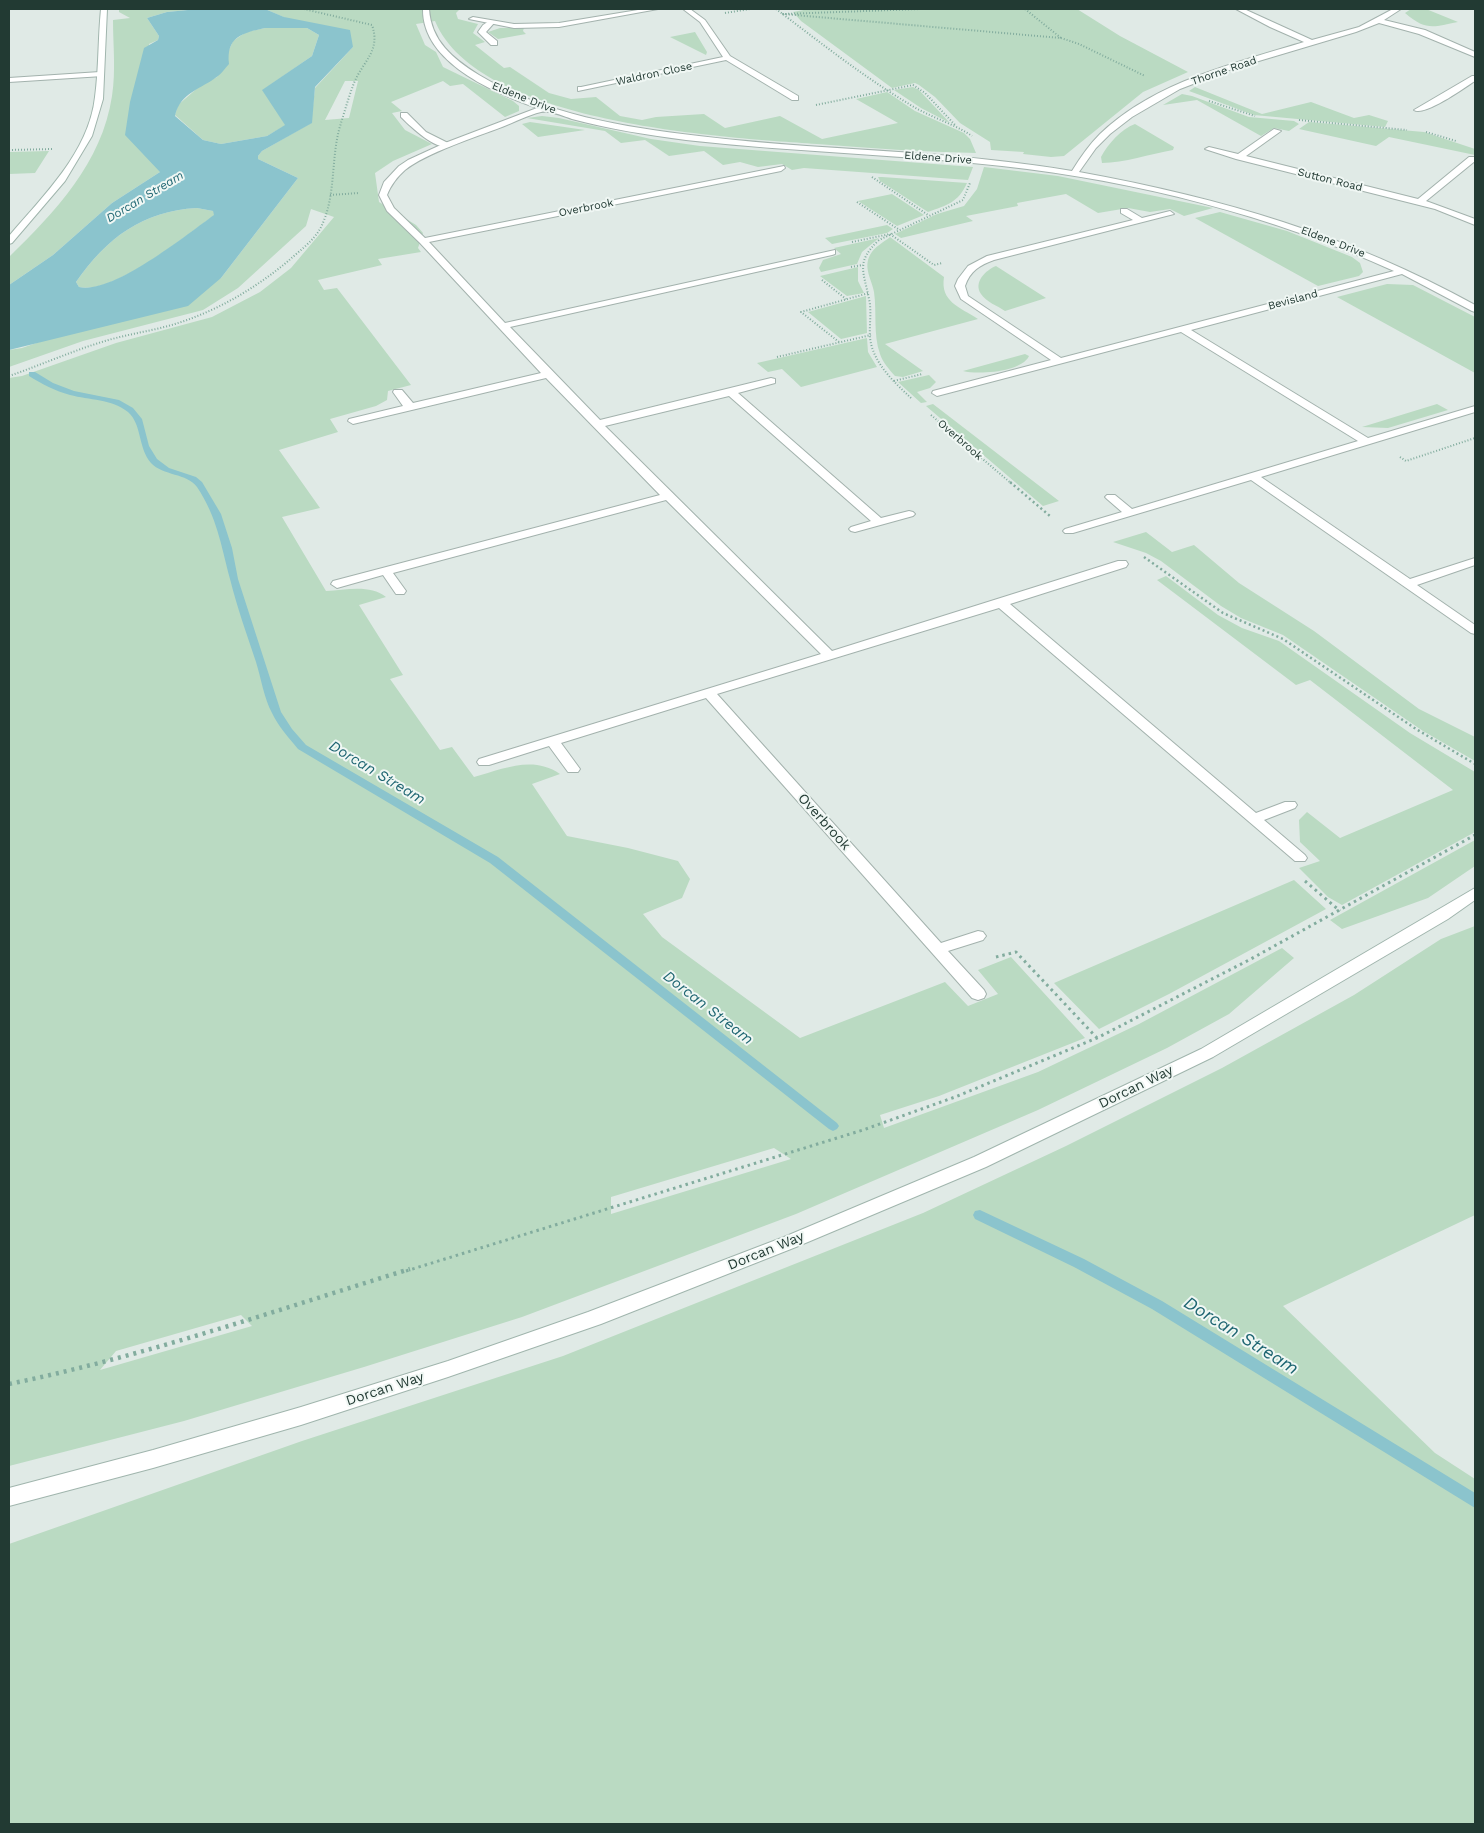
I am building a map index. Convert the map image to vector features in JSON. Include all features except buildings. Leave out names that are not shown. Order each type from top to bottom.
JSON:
[{"type":"street","points":[[9,241],[58,186],[82,148],[99,99],[104,9]]},
{"type":"street","name":"Eldene Drive","points":[[426,9],[425,21],[428,29],[444,52],[456,64],[496,88],[544,108],[596,122],[675,136],[760,145],[982,161],[1074,174],[1184,196],[1247,212],[1344,245],[1404,271],[1475,309]]},
{"type":"street","points":[[473,19],[525,26],[559,26],[655,9]]},
{"type":"street","points":[[686,9],[703,21],[727,58],[795,98]]},
{"type":"street","points":[[1239,9],[1272,26],[1312,42]]},
{"type":"street","name":"Thorne Road","points":[[1074,174],[1106,132],[1136,109],[1174,89],[1242,64],[1312,42],[1336,37],[1378,21],[1398,9]]},
{"type":"street","points":[[1378,21],[1422,32],[1475,55]]},
{"type":"street","points":[[491,22],[485,26],[482,32],[494,43]]},
{"type":"street","name":"Waldron Close","points":[[581,89],[727,58]]},
{"type":"street","points":[[9,80],[100,74]]},
{"type":"street","points":[[1418,110],[1436,102],[1475,78]]},
{"type":"street","points":[[544,108],[422,156],[402,168],[387,184],[384,191],[385,200],[390,209],[423,241],[548,374],[668,496],[830,655]]},
{"type":"street","points":[[404,115],[424,134],[448,145]]},
{"type":"street","points":[[1239,157],[1277,131]]},
{"type":"street","name":"Sutton Road","points":[[1210,149],[1420,202],[1454,212],[1475,222]]},
{"type":"street","points":[[1420,202],[1472,159]]},
{"type":"street","points":[[737,166],[749,175]]},
{"type":"street","name":"Overbrook","points":[[423,241],[781,168]]},
{"type":"street","points":[[1124,211],[1141,221]]},
{"type":"street","points":[[1059,361],[964,297],[960,286],[962,276],[985,260],[1005,253],[1170,214]]},
{"type":"street","points":[[504,326],[832,252]]},
{"type":"street","points":[[796,260],[812,273]]},
{"type":"street","name":"Bevisland","points":[[937,393],[1404,271]]},
{"type":"street","points":[[1183,329],[1367,442]]},
{"type":"street","points":[[353,421],[548,374]]},
{"type":"street","points":[[598,424],[771,382]]},
{"type":"street","points":[[398,392],[410,407]]},
{"type":"street","points":[[731,392],[879,522]]},
{"type":"street","points":[[1069,531],[1475,409]]},
{"type":"street","points":[[1252,476],[1475,630]]},
{"type":"street","points":[[337,584],[668,496]]},
{"type":"street","points":[[1111,497],[1130,513]]},
{"type":"street","points":[[856,529],[908,514]]},
{"type":"street","points":[[1408,584],[1475,561]]},
{"type":"street","points":[[484,762],[710,694],[1122,564]]},
{"type":"street","points":[[386,571],[400,591]]},
{"type":"street","points":[[1001,603],[1300,858]]},
{"type":"street","name":"Overbrook","points":[[710,694],[978,994]]},
{"type":"street","points":[[553,742],[573,769]]},
{"type":"street","points":[[1254,819],[1290,805]]},
{"type":"street","name":"Dorcan Way","points":[[9,1497],[153,1459],[282,1422],[448,1369],[594,1318],[790,1242],[980,1162],[1207,1053],[1443,915],[1475,893]]},
{"type":"street","points":[[938,949],[978,936]]},
{"type":"path","points":[[9,376],[105,341],[175,324],[222,307],[277,270],[308,244],[321,228],[327,214],[336,137],[354,82],[369,60],[375,47],[376,33],[372,25],[360,21],[304,9]]},
{"type":"path","points":[[776,9],[857,70],[926,114],[958,128],[980,143],[986,151],[965,198],[952,206],[898,229],[874,244],[863,259],[864,278],[869,294],[871,342],[876,357],[893,381],[912,399]]},
{"type":"path","points":[[783,14],[921,9]]},
{"type":"path","points":[[1025,9],[1061,38]]},
{"type":"path","points":[[783,14],[1061,38],[1079,44],[1174,89],[1260,117]]},
{"type":"path","points":[[795,98],[811,106],[916,86],[958,128]]},
{"type":"path","points":[[1298,120],[1407,130]]},
{"type":"path","points":[[1426,132],[1461,143]]},
{"type":"path","points":[[9,150],[56,149],[51,156]]},
{"type":"path","points":[[870,175],[928,215]]},
{"type":"path","points":[[330,195],[384,191]]},
{"type":"path","points":[[857,202],[898,229]]},
{"type":"path","points":[[890,234],[934,265],[942,263]]},
{"type":"path","points":[[812,273],[846,299]]},
{"type":"path","points":[[840,342],[801,312],[869,294]]},
{"type":"path","points":[[771,382],[752,362],[871,335]]},
{"type":"path","name":"Overbrook","points":[[926,411],[1069,531]]},
{"type":"path","points":[[1138,555],[1156,565],[1222,612],[1244,624],[1269,631],[1283,639],[1416,729],[1475,764]]},
{"type":"path","points":[[9,1384],[62,1373],[190,1337],[863,1130],[955,1097],[1097,1038],[1340,911],[1475,835]]},
{"type":"path","points":[[1300,858],[1286,865],[1340,911]]},
{"type":"path","points":[[978,936],[996,957],[1016,952],[1097,1038]]},
{"type":"green space","points":[[119,9],[198,9],[167,12],[147,18],[159,36],[158,40],[149,44],[160,172],[112,203],[53,255],[9,285],[9,257],[43,222],[74,185],[98,143],[107,120],[112,96],[114,68],[113,20],[130,18],[119,12]]},
{"type":"green space","points":[[265,9],[460,9],[456,13],[458,19],[478,24],[473,33],[485,42],[475,45],[504,68],[510,67],[549,93],[571,99],[596,97],[620,116],[642,120],[656,117],[704,114],[725,128],[780,116],[822,139],[898,123],[856,99],[887,92],[915,111],[964,133],[970,139],[976,153],[936,152],[722,136],[665,129],[606,118],[549,103],[499,83],[460,56],[435,21],[416,24],[425,45],[436,52],[443,67],[513,101],[519,106],[519,111],[505,117],[463,84],[450,86],[443,81],[391,102],[402,111],[392,113],[405,130],[432,144],[393,161],[375,173],[379,202],[416,225],[423,233],[418,248],[421,252],[378,259],[382,265],[318,280],[324,290],[337,288],[411,385],[388,391],[387,400],[376,406],[330,419],[338,432],[279,450],[320,508],[282,517],[326,591],[365,589],[373,590],[386,597],[359,605],[403,675],[390,679],[440,750],[452,747],[474,777],[518,765],[529,764],[550,768],[560,774],[532,784],[567,836],[628,848],[678,861],[690,879],[682,898],[643,914],[662,937],[800,1038],[945,982],[968,1006],[998,994],[978,970],[1011,957],[1085,1038],[939,1096],[880,1115],[884,1128],[1038,1072],[1139,1024],[1282,948],[1294,958],[1229,1014],[1167,1048],[1038,1110],[796,1214],[522,1317],[184,1421],[9,1466],[9,378],[22,376],[116,343],[212,317],[260,292],[291,268],[334,217],[311,209],[306,226],[238,288],[203,310],[83,341],[9,367],[9,350],[22,348],[221,278],[298,178],[258,159],[258,156],[262,151],[311,123],[315,88],[353,47]],"holes":[[[345,81],[358,81],[349,118],[325,120]],[[774,1148],[791,1159],[611,1214],[611,1197]],[[241,1315],[252,1326],[100,1370],[116,1351]]]},
{"type":"green space","points":[[809,9],[1077,9],[1120,36],[1188,72],[1143,92],[1064,156],[1051,157],[1023,154],[1024,152],[991,150],[990,142],[960,123],[935,97],[919,85],[915,83],[892,88],[801,21],[793,12]]},
{"type":"green space","points":[[1411,9],[1426,9],[1458,22],[1436,26],[1424,25],[1405,13]]},
{"type":"green space","points":[[265,28],[307,28],[319,35],[312,56],[263,90],[286,125],[267,136],[221,144],[203,140],[175,115],[178,105],[201,85],[217,77],[233,41],[246,32]]},
{"type":"green space","points":[[500,28],[524,28],[523,31],[526,34],[498,39],[488,32]]},
{"type":"green space","points":[[695,32],[707,52],[706,55],[670,37]]},
{"type":"green space","points":[[913,87],[919,90],[950,123],[921,108],[894,90]]},
{"type":"green space","points":[[1195,87],[1262,114],[1311,102],[1354,118],[1369,115],[1388,121],[1385,127],[1254,115],[1189,91]]},
{"type":"green space","points":[[1182,94],[1249,117],[1294,121],[1299,124],[1289,131],[1274,128],[1261,136],[1197,100],[1163,105]]},
{"type":"green space","points":[[542,116],[559,118],[651,139],[700,146],[973,167],[968,180],[804,168],[792,170],[782,164],[758,167],[740,162],[723,165],[704,151],[669,156],[645,140],[621,143],[605,131],[527,118]]},
{"type":"green space","points":[[530,122],[585,130],[538,137],[522,124]]},
{"type":"green space","points":[[1309,122],[1424,132],[1475,149],[1475,155],[1389,137],[1376,146],[1299,129]]},
{"type":"green space","points":[[1135,124],[1174,147],[1173,150],[1128,160],[1102,163],[1101,157],[1111,142],[1125,129]]},
{"type":"green space","points":[[49,151],[35,173],[9,174],[9,152]]},
{"type":"green space","points":[[984,167],[1058,176],[1213,208],[1184,216],[1170,209],[1150,212],[1128,208],[1098,213],[1066,194],[1017,203],[1018,206],[966,216],[973,221],[901,238],[895,234],[937,214],[964,206],[977,189]]},
{"type":"green space","points":[[878,177],[967,183],[956,199],[928,212],[880,181]]},
{"type":"green space","points":[[892,194],[924,215],[897,226],[858,201]]},
{"type":"green space","points":[[197,208],[213,211],[215,215],[149,262],[130,273],[111,282],[94,287],[79,287],[76,282],[88,266],[113,240],[127,230],[159,215],[177,210]]},
{"type":"green space","points":[[1220,212],[1287,231],[1352,257],[1360,263],[1363,272],[1359,276],[1318,286],[1195,218]]},
{"type":"green space","points":[[887,225],[893,229],[887,233],[832,244],[825,238]]},
{"type":"green space","points":[[890,237],[944,277],[945,292],[948,298],[958,307],[978,319],[885,344],[923,371],[903,377],[895,376],[884,363],[880,354],[876,331],[874,292],[867,265],[872,252]]},
{"type":"green space","points":[[879,238],[862,252],[857,264],[821,272],[819,268],[823,260],[841,254],[834,248]]},
{"type":"green space","points":[[996,266],[1046,298],[1005,311],[989,302],[981,294],[979,285],[985,273]]},
{"type":"green space","points":[[858,267],[858,281],[864,293],[847,296],[820,276]]},
{"type":"green space","points":[[1387,284],[1413,285],[1475,317],[1475,373],[1337,297]]},
{"type":"green space","points":[[866,296],[867,333],[841,339],[808,312]]},
{"type":"green space","points":[[867,338],[868,352],[877,367],[801,387],[782,369],[768,372],[757,363]]},
{"type":"green space","points":[[1025,354],[1029,356],[1025,361],[1009,369],[979,373],[963,371]]},
{"type":"green space","points":[[929,375],[936,382],[930,388],[917,392],[927,402],[921,403],[898,382]]},
{"type":"green space","points":[[933,404],[1059,501],[1043,506],[926,406]]},
{"type":"green space","points":[[1437,404],[1448,410],[1388,428],[1362,427]]},
{"type":"green space","points":[[1146,532],[1172,552],[1194,545],[1239,583],[1314,631],[1419,709],[1475,737],[1475,761],[1423,731],[1283,635],[1241,618],[1221,606],[1161,561],[1146,553],[1113,542]]},
{"type":"green space","points":[[1166,576],[1218,615],[1242,628],[1279,641],[1410,733],[1475,772],[1475,832],[1342,905],[1328,897],[1299,868],[1320,861],[1300,842],[1299,820],[1307,812],[1340,838],[1453,790],[1310,680],[1296,685],[1157,580]]},
{"type":"green space","points":[[1475,840],[1475,866],[1428,898],[1342,929],[1330,920]]},
{"type":"green space","points":[[1294,880],[1326,909],[1169,994],[1099,1029],[1054,983]]},
{"type":"green space","points":[[1475,926],[1475,1215],[1283,1306],[1435,1453],[1475,1479],[1475,1824],[9,1824],[9,1544],[302,1441],[563,1356],[923,1213],[1066,1146],[1222,1068],[1354,995],[1441,939]]},
{"type":"water","points":[[198,9],[265,9],[284,17],[350,30],[353,47],[315,87],[312,123],[262,151],[258,156],[258,159],[298,178],[221,278],[188,306],[9,350],[9,285],[53,255],[112,203],[160,172],[125,135],[130,102],[144,48],[158,40],[159,36],[147,18],[167,12]],"holes":[[[265,28],[307,28],[319,35],[312,56],[262,90],[285,125],[267,136],[221,144],[203,140],[175,116],[178,108],[187,96],[218,76],[229,64],[230,48],[237,38],[243,34]],[[197,208],[213,211],[214,215],[168,249],[129,273],[110,282],[93,287],[79,287],[76,282],[88,266],[100,252],[127,230],[159,215],[177,210]]]},
{"type":"waterway","name":"Dorcan Stream","points":[[32,374],[50,385],[72,393],[116,402],[130,410],[138,419],[145,446],[154,461],[166,470],[193,479],[199,484],[217,514],[228,548],[234,579],[276,712],[288,731],[302,747],[494,860],[833,1126]]},
{"type":"waterway","name":"Dorcan Stream","points":[[980,1215],[1079,1263],[1157,1305],[1475,1501]]}]
